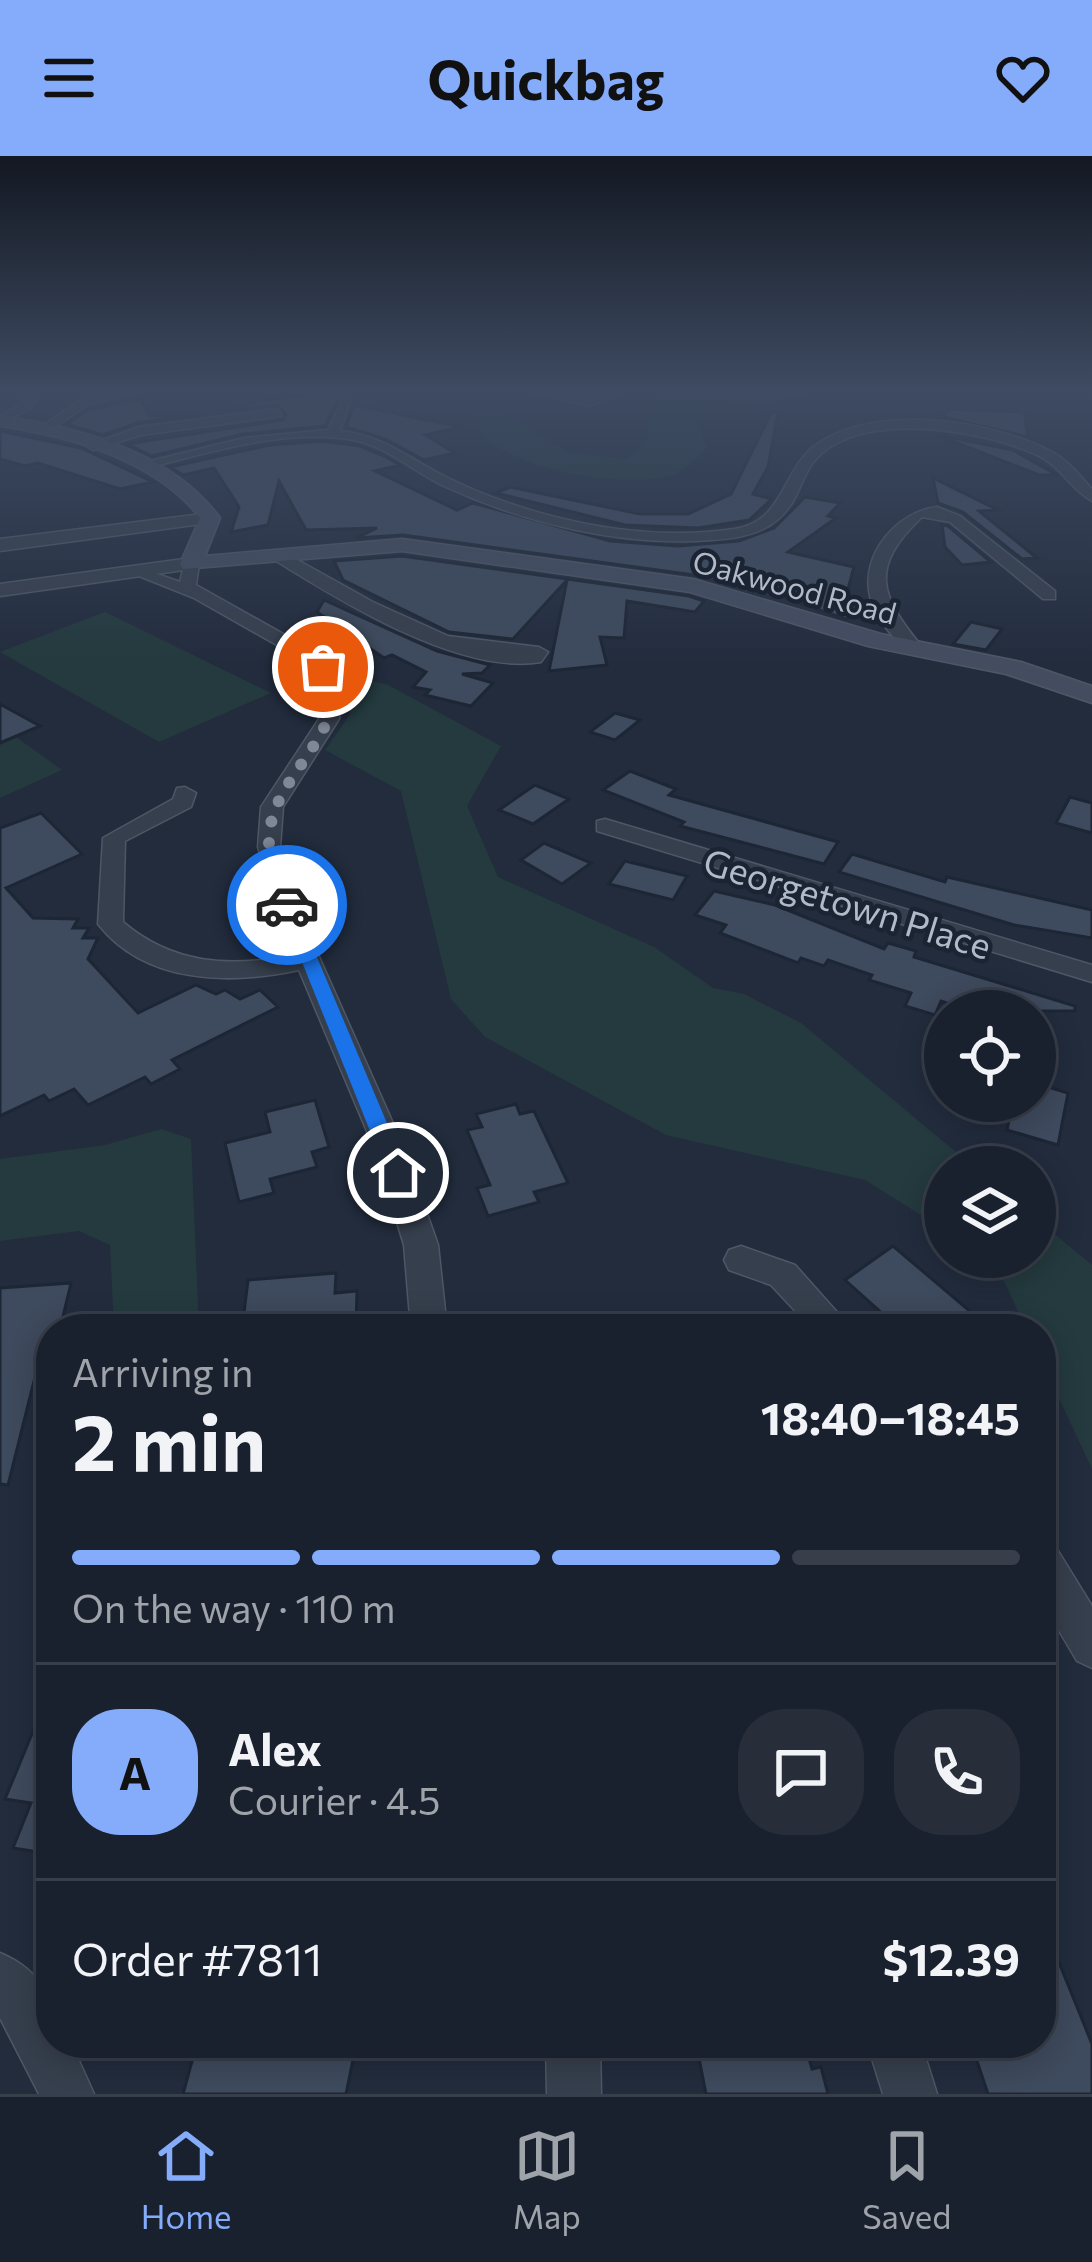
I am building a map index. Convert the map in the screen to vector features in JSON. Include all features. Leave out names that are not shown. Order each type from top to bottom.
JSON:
[{"type":"main road","points":[[177,482],[210,518],[190,564]]},
{"type":"main road","name":"Oakwood Road","points":[[190,564],[416,546],[673,584],[914,648],[1012,667],[1092,695]]},
{"type":"street","points":[[446,482],[581,524],[652,535],[715,536],[766,524],[779,515],[800,482]]},
{"type":"street","points":[[914,648],[895,631],[873,582],[876,563],[918,513],[937,511],[955,519],[1049,595]]},
{"type":"street","points":[[0,545],[210,518]]},
{"type":"street","points":[[279,556],[418,629],[463,645]]},
{"type":"street","points":[[0,590],[190,564],[187,587],[304,653],[334,683],[329,719],[272,807],[268,847],[307,960],[389,1148],[421,1245],[428,1314]]},
{"type":"street","points":[[137,572],[195,593]]},
{"type":"street","points":[[185,793],[183,802],[114,838],[110,925],[138,950],[181,967],[223,971],[307,960]]},
{"type":"street","name":"Georgetown Place","points":[[604,826],[1092,975]]},
{"type":"street","points":[[741,1260],[783,1275],[820,1314]]},
{"type":"street","points":[[1056,1585],[1092,1646]]},
{"type":"street","points":[[0,1979],[36,2027]]},
{"type":"street","points":[[50,2058],[67,2094]]},
{"type":"street","points":[[573,2058],[574,2094]]},
{"type":"street","points":[[899,2058],[910,2094]]},
{"type":"green space","points":[[105,612],[271,693],[159,742],[0,652]]},
{"type":"green space","points":[[359,677],[388,685],[501,746],[467,806],[498,877],[654,947],[713,988],[744,994],[801,1023],[949,1146],[924,1146],[924,1217],[865,1180],[666,1135],[485,1037],[451,999],[401,791],[325,750],[349,716]]},
{"type":"green space","points":[[16,737],[62,770],[0,798],[0,740]]},
{"type":"green space","points":[[161,1129],[191,1139],[198,1314],[113,1314],[110,1245],[79,1231],[0,1241],[0,1159],[105,1145]]},
{"type":"green space","points":[[1056,1235],[1092,1265],[1092,1469],[1056,1392],[1056,1314],[1019,1314],[1001,1278],[1056,1278]]},
{"type":"building","points":[[99,482],[151,482],[120,489]]},
{"type":"building","points":[[223,482],[279,482],[268,525],[231,532],[239,507]]},
{"type":"building","points":[[280,482],[399,482],[457,510],[473,503],[610,541],[678,546],[739,541],[774,528],[805,497],[840,503],[828,516],[836,518],[788,552],[854,567],[845,600],[867,608],[846,619],[747,585],[741,588],[694,575],[403,535],[356,538],[377,528],[306,530]]},
{"type":"building","points":[[737,482],[759,482],[753,494],[772,499],[749,520],[698,528],[625,525],[496,493],[510,487],[640,514],[688,514],[731,494]]},
{"type":"building","points":[[934,482],[998,510],[979,511],[1037,558],[1022,559],[963,512],[938,503]]},
{"type":"building","points":[[942,525],[991,562],[962,565],[945,547]]},
{"type":"building","points":[[402,556],[689,596],[704,601],[695,612],[627,601],[624,638],[600,637],[607,665],[549,671],[567,580],[513,639],[449,632],[343,580],[334,561]]},
{"type":"building","points":[[324,600],[437,651],[490,665],[482,673],[462,674],[493,683],[471,706],[425,695],[430,690],[413,687],[426,672],[392,655],[384,658],[317,612]]},
{"type":"building","points":[[971,622],[1002,629],[986,650],[953,644]]},
{"type":"building","points":[[0,704],[40,726],[0,743]]},
{"type":"building","points":[[615,713],[640,720],[615,740],[590,732]]},
{"type":"building","points":[[630,771],[676,789],[669,795],[838,842],[824,864],[680,826],[684,822],[603,790]]},
{"type":"building","points":[[535,785],[569,799],[533,824],[499,810]]},
{"type":"building","points":[[1070,797],[1092,803],[1092,833],[1056,823]]},
{"type":"building","points":[[41,813],[82,854],[6,888],[33,918],[78,919],[73,928],[89,928],[83,938],[98,938],[88,959],[138,1013],[196,985],[216,994],[225,990],[240,999],[260,990],[278,1007],[172,1060],[180,1069],[151,1084],[145,1077],[88,1105],[74,1089],[49,1101],[44,1095],[0,1116],[0,828]]},
{"type":"building","points":[[544,843],[591,863],[562,884],[521,860]]},
{"type":"building","points":[[852,854],[945,882],[947,877],[1092,910],[1092,938],[1014,925],[839,872]]},
{"type":"building","points":[[625,861],[687,876],[673,900],[609,884]]},
{"type":"building","points":[[714,891],[775,905],[884,949],[888,943],[916,951],[914,957],[1022,990],[924,990],[924,1012],[905,1006],[911,993],[869,980],[872,975],[828,960],[824,966],[801,958],[798,963],[720,933],[726,925],[695,915]]},
{"type":"building","points":[[1056,1000],[1075,1006],[1075,1011],[1056,1011]]},
{"type":"building","points":[[1056,1089],[1068,1093],[1058,1145],[1007,1130],[1009,1122],[1056,1122]]},
{"type":"building","points":[[315,1100],[329,1147],[312,1152],[317,1167],[270,1179],[274,1193],[239,1202],[225,1143],[270,1132],[265,1112]]},
{"type":"building","points":[[516,1104],[520,1114],[534,1111],[568,1183],[534,1192],[539,1202],[488,1216],[477,1188],[490,1185],[467,1130],[482,1127],[476,1114]]},
{"type":"building","points":[[893,1246],[924,1272],[924,1278],[931,1278],[973,1314],[883,1314],[845,1280]]},
{"type":"building","points":[[336,1273],[335,1293],[357,1291],[356,1314],[244,1314],[248,1280]]},
{"type":"building","points":[[71,1283],[64,1314],[36,1314],[36,1373],[8,1485],[0,1484],[0,1288]]},
{"type":"building","points":[[36,1724],[36,1852],[13,1848],[31,1803],[5,1799]]},
{"type":"building","points":[[1056,1955],[1092,2044],[1092,2094],[988,2094],[976,2058],[1056,2058]]},
{"type":"building","points":[[193,2058],[353,2060],[346,2094],[183,2094]]},
{"type":"building","points":[[699,2058],[809,2058],[812,2069],[821,2067],[828,2094],[706,2094]]},
{"type":"way so far","points":[[287,905],[268,847],[272,807],[329,719],[334,683],[323,667]]},
{"type":"route","points":[[287,905],[398,1173]]}]
